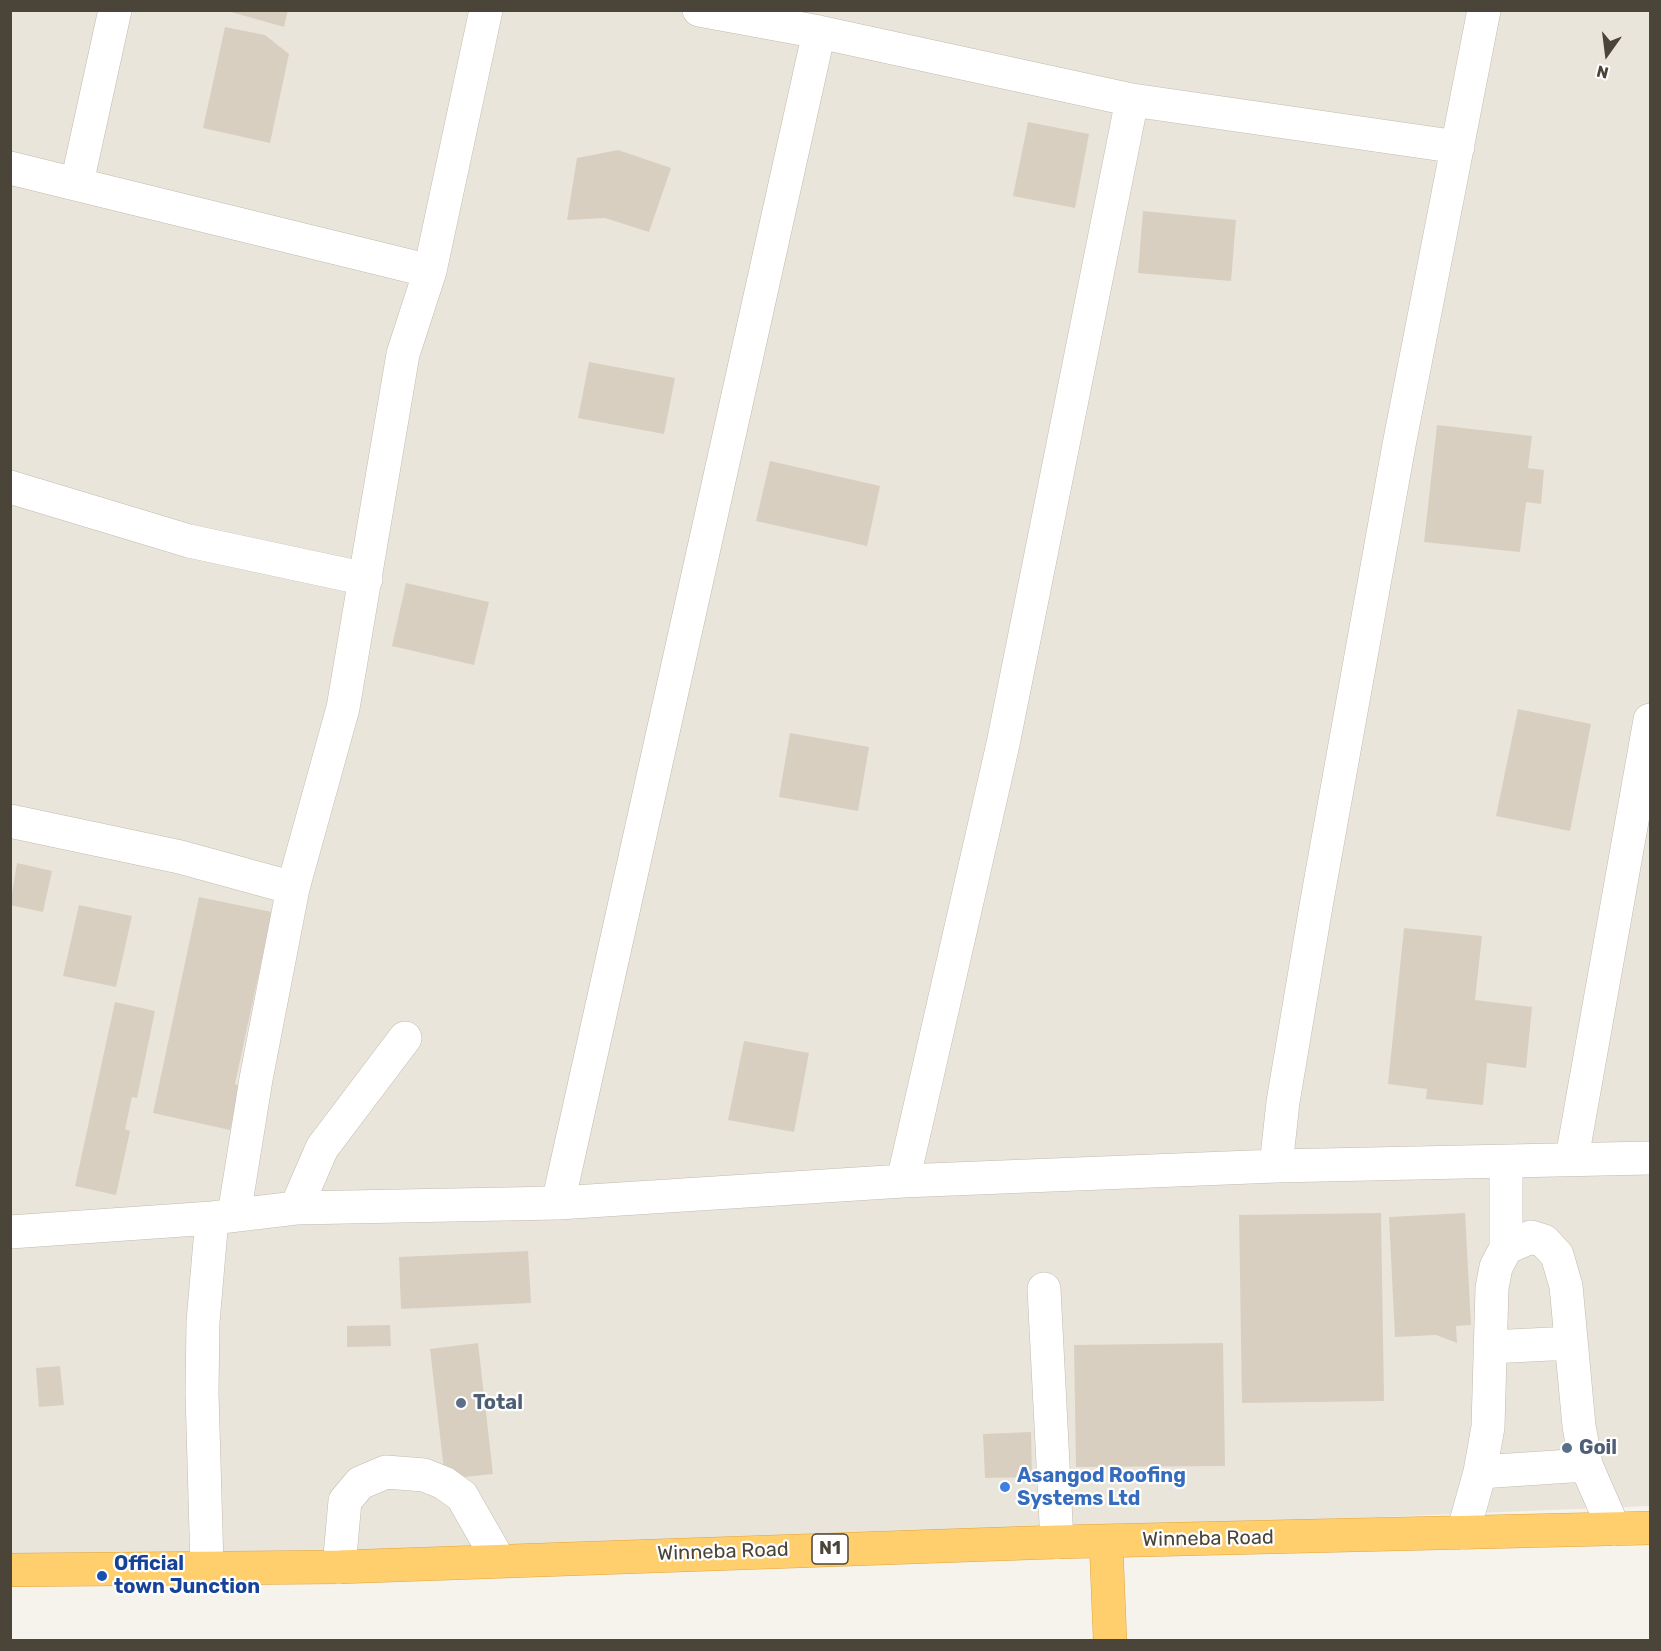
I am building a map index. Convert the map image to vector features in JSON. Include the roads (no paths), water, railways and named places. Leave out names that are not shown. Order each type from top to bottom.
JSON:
[{"type":"highway","name":"Winneba Road","points":[[10,1570],[339,1566],[1057,1542],[1650,1528]]},
{"type":"highway","points":[[1106,1541],[1110,1641]]},
{"type":"street","points":[[77,183],[115,10]]},
{"type":"street","points":[[207,1566],[203,1322],[223,1217],[256,1079],[293,888],[343,708],[403,354],[430,271],[486,10]]},
{"type":"street","points":[[699,10],[819,32],[1132,100],[1458,147]]},
{"type":"street","points":[[1276,1166],[1283,1102],[1316,906],[1398,445],[1484,10]]},
{"type":"street","points":[[558,1203],[819,32]]},
{"type":"street","points":[[903,1181],[1003,744],[1132,100]]},
{"type":"street","points":[[10,168],[430,271]]},
{"type":"street","points":[[10,487],[189,541],[366,579]]},
{"type":"street","points":[[1572,1158],[1650,720]]},
{"type":"street","points":[[10,821],[180,857],[293,888]]},
{"type":"street","points":[[296,1208],[322,1148],[405,1038]]},
{"type":"street","points":[[10,1232],[223,1217],[296,1208],[558,1203],[903,1181],[1276,1166],[1650,1158]]},
{"type":"street","points":[[1462,1533],[1480,1472],[1488,1427],[1492,1288],[1497,1267],[1506,1248],[1506,1162]]},
{"type":"street","points":[[1506,1248],[1531,1237],[1544,1241],[1557,1255],[1566,1287],[1579,1426],[1586,1465],[1614,1529]]},
{"type":"street","points":[[1044,1289],[1057,1542]]},
{"type":"street","points":[[1490,1347],[1571,1343]]},
{"type":"street","points":[[1480,1472],[1586,1465]]},
{"type":"street","points":[[339,1566],[345,1501],[360,1483],[386,1472],[424,1475],[444,1483],[462,1496],[498,1559]]},
{"type":"place","name":"Total","points":[[461,1403]]},
{"type":"place","name":"Goil","points":[[1567,1448]]},
{"type":"place","name":"Asangod Roofing Systems Ltd","points":[[1005,1487]]},
{"type":"place","name":"Official town Junction","points":[[102,1576]]}]
